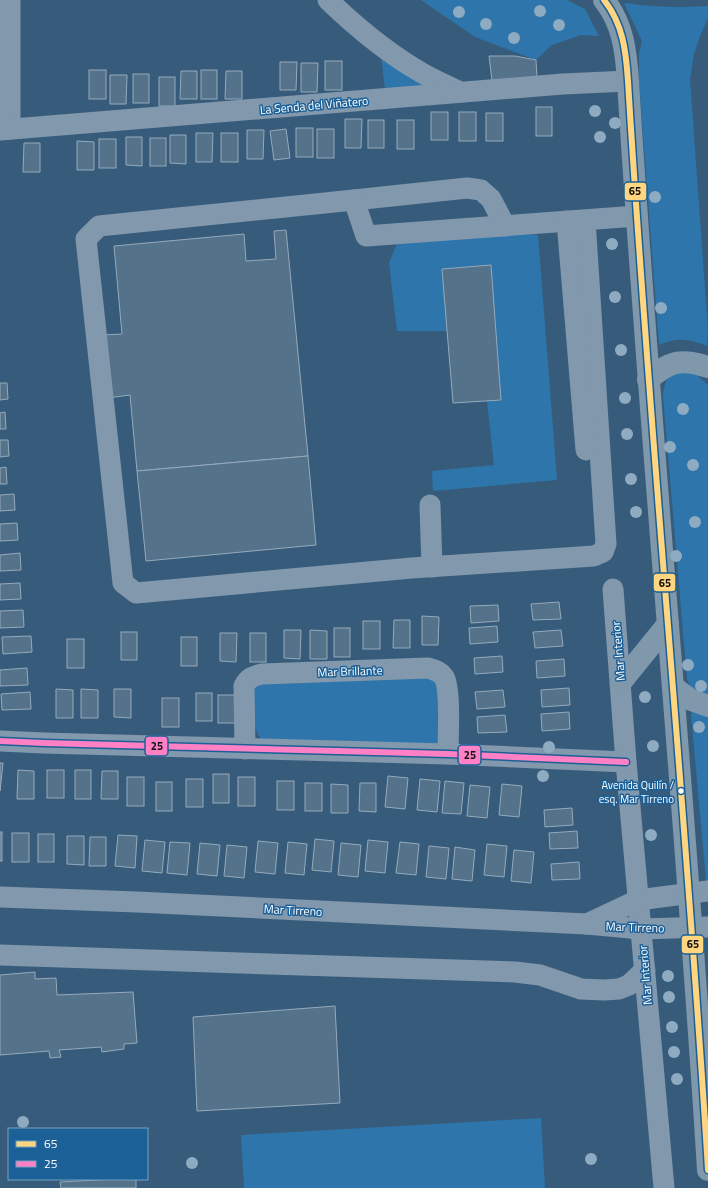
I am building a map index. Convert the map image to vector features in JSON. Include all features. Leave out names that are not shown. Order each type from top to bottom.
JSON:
[{"type":"main road","points":[[604,0],[618,23],[623,37],[628,80],[648,380],[673,687],[698,892],[700,927],[697,989],[708,1170]]},
{"type":"main road","points":[[648,380],[660,369],[672,364],[684,362],[708,367]]},
{"type":"main road","points":[[621,685],[668,624]]},
{"type":"main road","points":[[673,687],[690,700],[708,706]]},
{"type":"street","points":[[5,130],[10,0]]},
{"type":"street","points":[[328,0],[357,27],[384,48],[422,73],[461,93]]},
{"type":"street","name":"La Senda del Viñatero","points":[[5,130],[563,84],[628,80]]},
{"type":"street","points":[[505,226],[491,199],[481,190],[467,188],[99,226],[86,239],[123,583],[136,593],[432,567],[594,556],[576,220]]},
{"type":"street","points":[[354,200],[366,236],[637,216]]},
{"type":"street","points":[[430,505],[432,567]]},
{"type":"street","name":"Mar Interior","points":[[613,589],[626,762],[664,1188]]},
{"type":"street","name":"Mar Brillante","points":[[245,749],[244,686],[247,681],[256,675],[428,668],[440,672],[444,676],[448,688],[448,754]]},
{"type":"street","points":[[0,741],[448,754],[626,762]]},
{"type":"street","name":"Mar Tirreno","points":[[587,924],[638,900],[698,892]]},
{"type":"street","name":"Mar Tirreno","points":[[0,897],[587,924],[641,929],[700,927]]},
{"type":"street","points":[[0,955],[515,972],[540,976],[581,989],[604,990],[618,989],[629,985],[645,970]]},
{"type":"shaded area","points":[[421,0],[567,0],[585,9],[599,36],[581,35],[552,45],[536,60],[475,37]]},
{"type":"shaded area","points":[[624,3],[666,7],[708,6],[708,18],[694,54],[690,79],[708,330],[707,346],[690,340],[673,340],[659,344],[639,81],[639,53],[642,41]]},
{"type":"shaded area","points":[[381,56],[445,94],[386,97]]},
{"type":"shaded area","points":[[520,234],[538,235],[557,480],[433,491],[432,471],[494,465],[487,401],[490,265],[442,269],[447,331],[397,331],[389,263],[399,239]]},
{"type":"shaded area","points":[[678,371],[697,375],[708,385],[708,699],[690,686],[687,679],[663,396],[666,381],[671,375]]},
{"type":"shaded area","points":[[423,675],[435,680],[441,691],[438,745],[261,739],[255,727],[253,714],[254,686],[257,683]]},
{"type":"shaded area","points":[[693,711],[708,714],[708,903],[691,714]]},
{"type":"shaded area","points":[[541,1118],[545,1188],[244,1188],[241,1135]]},
{"type":"building","points":[[489,56],[515,56],[536,60],[537,78],[492,81]]},
{"type":"building","points":[[325,61],[342,61],[342,90],[325,90]]},
{"type":"building","points":[[280,62],[297,62],[296,90],[280,90]]},
{"type":"building","points":[[301,63],[318,63],[317,92],[301,92]]},
{"type":"building","points":[[89,70],[106,70],[106,99],[89,99]]},
{"type":"building","points":[[201,70],[217,70],[217,99],[201,99]]},
{"type":"building","points":[[181,71],[197,71],[197,99],[180,99]]},
{"type":"building","points":[[226,71],[242,71],[242,99],[225,99]]},
{"type":"building","points":[[133,74],[149,74],[149,103],[133,103]]},
{"type":"building","points":[[110,75],[127,75],[126,104],[110,104]]},
{"type":"building","points":[[159,77],[175,77],[175,106],[159,106]]},
{"type":"building","points":[[536,107],[552,107],[552,136],[536,136]]},
{"type":"building","points":[[431,112],[448,112],[448,140],[431,140]]},
{"type":"building","points":[[459,112],[476,112],[476,141],[459,141]]},
{"type":"building","points":[[486,113],[503,113],[503,141],[486,141]]},
{"type":"building","points":[[345,119],[362,119],[361,148],[345,148]]},
{"type":"building","points":[[368,120],[384,120],[384,148],[368,148]]},
{"type":"building","points":[[397,120],[414,120],[414,149],[397,149]]},
{"type":"building","points":[[296,128],[313,128],[313,157],[296,157]]},
{"type":"building","points":[[286,129],[290,158],[274,160],[270,131]]},
{"type":"building","points":[[317,129],[334,129],[334,158],[317,158]]},
{"type":"building","points":[[247,130],[264,130],[263,159],[247,159]]},
{"type":"building","points":[[196,133],[213,133],[212,162],[196,162]]},
{"type":"building","points":[[221,133],[238,133],[238,162],[221,162]]},
{"type":"building","points":[[170,135],[186,135],[186,164],[170,163]]},
{"type":"building","points":[[126,137],[142,137],[142,166],[126,165]]},
{"type":"building","points":[[150,138],[166,138],[166,166],[150,166]]},
{"type":"building","points":[[99,139],[116,139],[116,168],[99,168]]},
{"type":"building","points":[[77,141],[94,142],[94,170],[77,170]]},
{"type":"building","points":[[24,143],[40,143],[40,172],[23,172]]},
{"type":"building","points":[[286,230],[308,456],[137,471],[130,395],[108,398],[102,335],[122,334],[114,246],[244,234],[246,261],[276,259],[274,231]]},
{"type":"building","points":[[491,265],[501,400],[453,403],[442,269]]},
{"type":"building","points":[[0,383],[7,383],[8,399],[0,400]]},
{"type":"building","points":[[5,412],[6,429],[0,429],[0,413]]},
{"type":"building","points":[[0,440],[8,440],[9,456],[0,457]]},
{"type":"building","points":[[308,456],[316,545],[146,561],[137,471]]},
{"type":"building","points":[[6,467],[7,484],[0,484],[0,468]]},
{"type":"building","points":[[14,494],[15,510],[0,511],[0,495]]},
{"type":"building","points":[[17,523],[18,540],[0,541],[0,524]]},
{"type":"building","points":[[20,553],[21,570],[0,571],[0,555]]},
{"type":"building","points":[[20,583],[21,599],[0,600],[0,584]]},
{"type":"building","points":[[559,602],[561,619],[533,620],[531,604]]},
{"type":"building","points":[[498,605],[499,621],[471,623],[470,606]]},
{"type":"building","points":[[23,610],[24,627],[0,628],[0,611]]},
{"type":"building","points":[[422,616],[439,617],[438,645],[422,645]]},
{"type":"building","points":[[394,620],[410,620],[410,648],[393,648]]},
{"type":"building","points":[[363,621],[380,621],[380,649],[363,649]]},
{"type":"building","points":[[497,626],[498,642],[470,644],[469,628]]},
{"type":"building","points":[[334,628],[350,628],[350,657],[334,657]]},
{"type":"building","points":[[284,630],[301,630],[300,659],[284,658]]},
{"type":"building","points":[[310,630],[327,631],[327,659],[310,659]]},
{"type":"building","points":[[561,630],[563,646],[535,648],[533,632]]},
{"type":"building","points":[[121,632],[137,632],[137,660],[121,660]]},
{"type":"building","points":[[220,633],[237,633],[236,662],[220,661]]},
{"type":"building","points":[[250,633],[266,633],[266,662],[250,662]]},
{"type":"building","points":[[31,636],[32,652],[3,654],[2,637]]},
{"type":"building","points":[[181,637],[197,637],[197,666],[181,666]]},
{"type":"building","points":[[67,639],[84,639],[84,668],[67,668]]},
{"type":"building","points":[[502,656],[503,672],[475,674],[474,658]]},
{"type":"building","points":[[564,659],[565,676],[537,678],[536,661]]},
{"type":"building","points":[[27,668],[28,685],[0,686],[0,670]]},
{"type":"building","points":[[569,688],[570,705],[542,707],[541,690]]},
{"type":"building","points":[[56,689],[73,690],[73,718],[56,718]]},
{"type":"building","points":[[81,689],[98,690],[98,718],[81,718]]},
{"type":"building","points":[[114,689],[131,689],[131,718],[114,717]]},
{"type":"building","points":[[503,690],[505,707],[477,709],[475,692]]},
{"type":"building","points":[[30,692],[31,709],[2,710],[1,694]]},
{"type":"building","points":[[196,693],[212,693],[212,721],[196,721]]},
{"type":"building","points":[[218,695],[235,695],[235,723],[218,723]]},
{"type":"building","points":[[162,698],[179,698],[179,727],[162,727]]},
{"type":"building","points":[[569,712],[570,729],[542,731],[541,714]]},
{"type":"building","points":[[505,715],[507,732],[478,733],[477,717]]},
{"type":"building","points":[[0,763],[3,763],[0,791]]},
{"type":"building","points":[[18,770],[34,771],[34,799],[17,799]]},
{"type":"building","points":[[47,770],[64,770],[64,798],[47,798]]},
{"type":"building","points":[[75,770],[91,770],[91,799],[75,799]]},
{"type":"building","points":[[102,771],[118,771],[118,799],[101,799]]},
{"type":"building","points":[[213,774],[229,774],[229,803],[213,803]]},
{"type":"building","points":[[388,776],[408,778],[405,809],[385,807]]},
{"type":"building","points":[[127,777],[144,777],[144,806],[127,806]]},
{"type":"building","points":[[238,777],[255,777],[255,806],[238,806]]},
{"type":"building","points":[[186,779],[203,779],[203,807],[186,807]]},
{"type":"building","points":[[420,779],[440,781],[437,812],[417,810]]},
{"type":"building","points":[[277,781],[294,781],[294,810],[277,810]]},
{"type":"building","points":[[445,781],[464,783],[461,814],[442,813]]},
{"type":"building","points":[[156,782],[172,782],[172,811],[156,811]]},
{"type":"building","points":[[305,783],[322,783],[322,811],[305,811]]},
{"type":"building","points":[[360,783],[376,783],[376,812],[359,811]]},
{"type":"building","points":[[331,784],[348,785],[348,813],[331,813]]},
{"type":"building","points":[[502,784],[522,786],[519,817],[499,815]]},
{"type":"building","points":[[470,785],[490,787],[487,818],[467,816]]},
{"type":"building","points":[[572,808],[573,825],[545,827],[544,810]]},
{"type":"building","points":[[577,831],[578,848],[550,849],[549,833]]},
{"type":"building","points":[[0,832],[2,832],[2,861],[0,861]]},
{"type":"building","points":[[12,833],[29,833],[29,862],[12,862]]},
{"type":"building","points":[[38,834],[54,834],[54,862],[38,862]]},
{"type":"building","points":[[118,835],[137,836],[135,868],[115,866]]},
{"type":"building","points":[[67,836],[84,836],[84,865],[67,864]]},
{"type":"building","points":[[90,837],[106,837],[106,866],[89,866]]},
{"type":"building","points":[[315,839],[334,841],[331,872],[312,870]]},
{"type":"building","points":[[145,840],[165,842],[162,873],[142,871]]},
{"type":"building","points":[[368,840],[388,842],[385,873],[365,871]]},
{"type":"building","points":[[258,841],[278,843],[275,874],[255,872]]},
{"type":"building","points":[[170,842],[190,843],[187,875],[167,873]]},
{"type":"building","points":[[288,842],[307,844],[304,875],[285,873]]},
{"type":"building","points":[[400,842],[419,844],[416,875],[396,873]]},
{"type":"building","points":[[200,843],[220,845],[217,876],[197,874]]},
{"type":"building","points":[[341,843],[361,845],[358,877],[338,875]]},
{"type":"building","points":[[487,844],[507,846],[504,877],[484,875]]},
{"type":"building","points":[[227,845],[247,847],[244,878],[224,876]]},
{"type":"building","points":[[429,846],[449,848],[446,879],[426,877]]},
{"type":"building","points":[[455,847],[475,850],[472,881],[452,879]]},
{"type":"building","points":[[514,850],[534,852],[531,883],[511,881]]},
{"type":"building","points":[[579,862],[580,879],[552,880],[551,864]]},
{"type":"building","points":[[35,972],[35,979],[56,978],[57,995],[133,992],[137,1043],[124,1044],[124,1049],[102,1052],[101,1047],[59,1050],[61,1057],[50,1058],[49,1051],[0,1055],[0,975]]},
{"type":"building","points":[[335,1006],[340,1103],[197,1111],[193,1017]]},
{"type":"building","points":[[136,1180],[136,1188],[61,1188],[60,1182]]},
{"type":"transit line","name":"65","points":[[604,0],[619,28],[625,49],[627,70],[708,1170]]},
{"type":"transit line","name":"25","points":[[0,741],[448,754],[626,762]]},
{"type":"place","name":"Avenida Quilín / esq. Mar Tirreno","points":[[681,791]]}]
